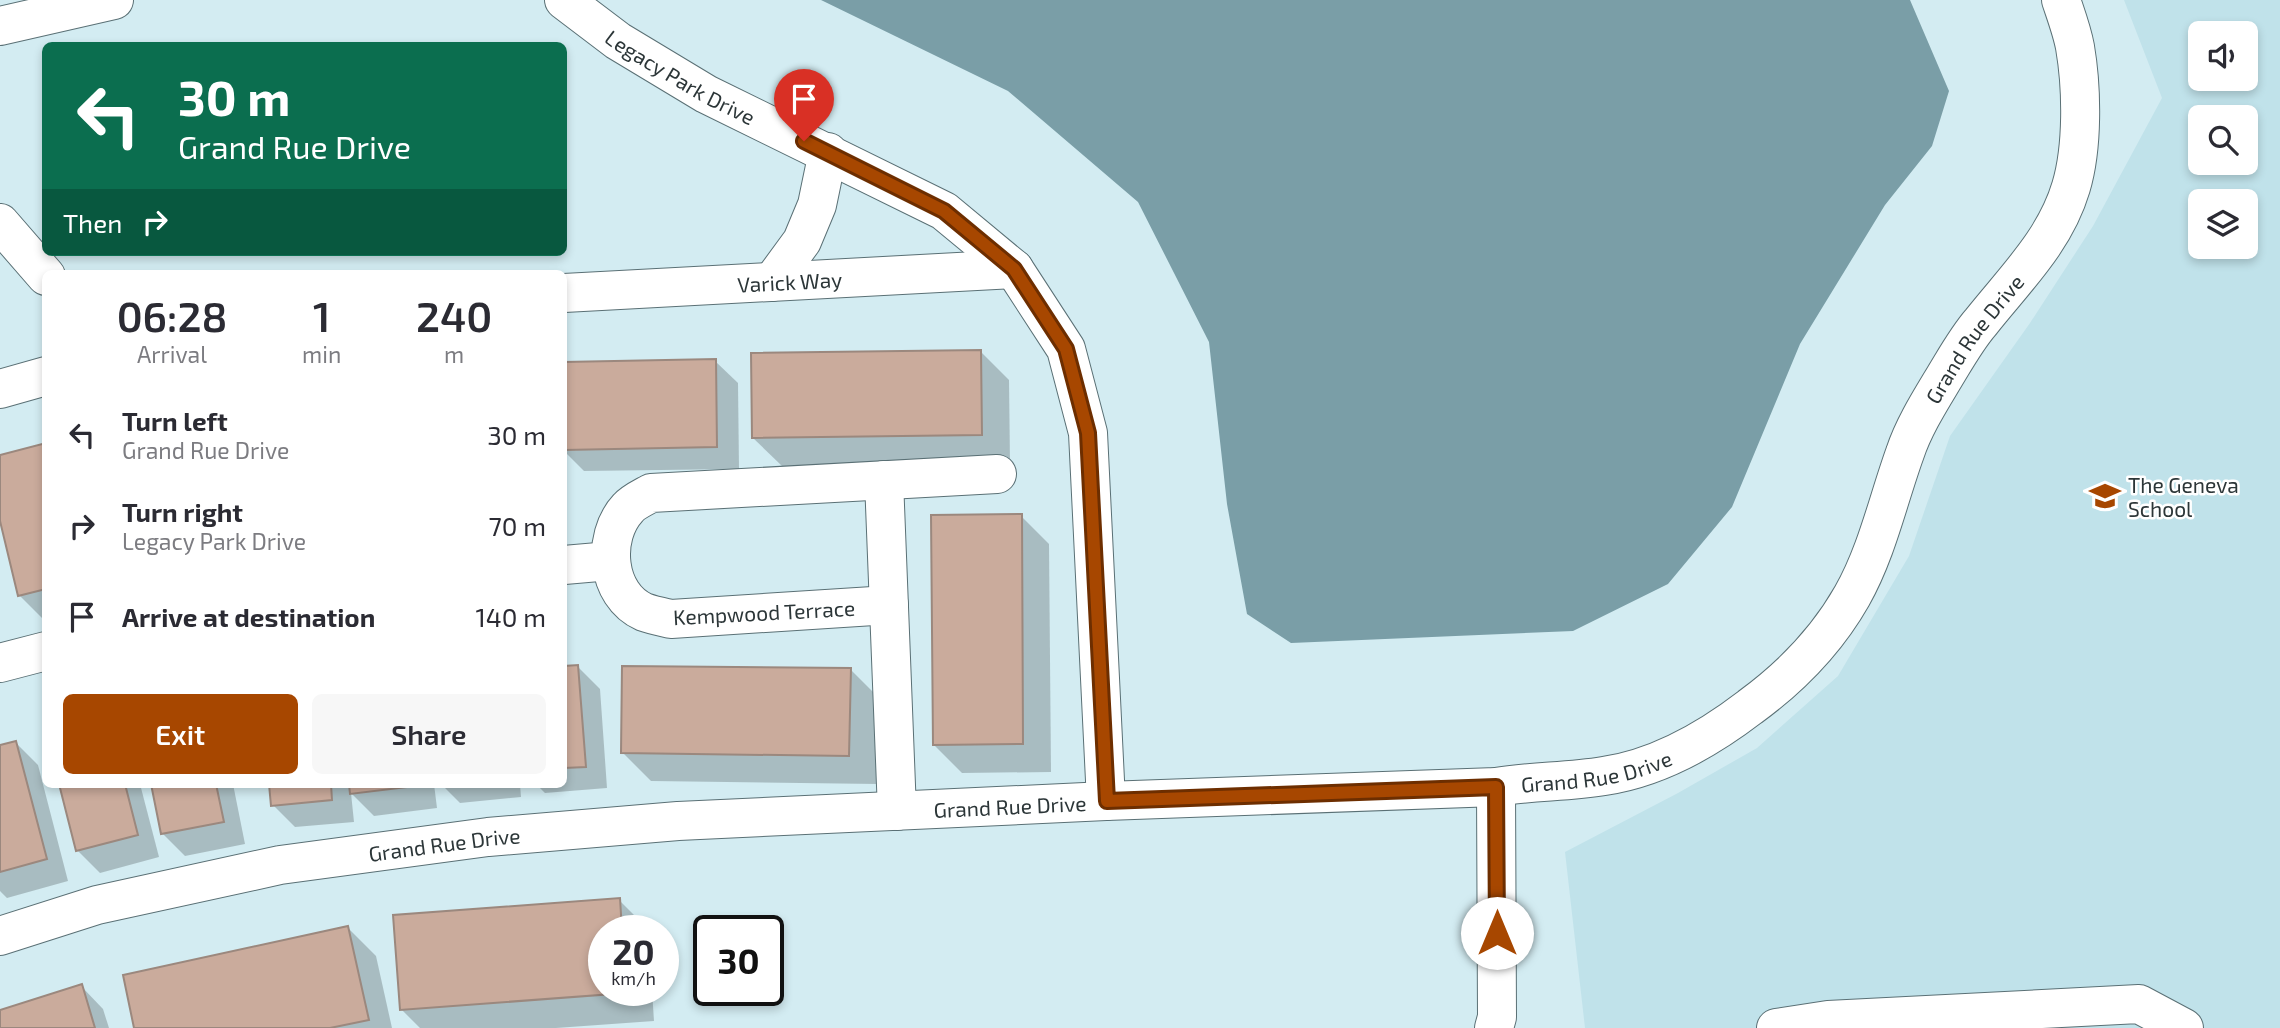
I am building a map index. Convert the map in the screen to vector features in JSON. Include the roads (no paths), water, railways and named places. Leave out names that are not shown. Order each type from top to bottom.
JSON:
[{"type":"street","points":[[0,26],[114,0]]},
{"type":"street","name":"Legacy Park Drive","points":[[564,0],[618,41],[706,94],[944,211],[1014,269],[1066,349],[1088,433],[1107,801]]},
{"type":"street","name":"Grand Rue Drive","points":[[0,936],[97,905],[280,865],[488,837],[678,821],[1107,801],[1496,787],[1525,782],[1607,776],[1637,769],[1670,756],[1706,738],[1751,707],[1800,666],[1825,635],[1852,596],[1870,557],[1906,449],[1927,406],[1979,324],[2035,258],[2056,224],[2071,187],[2079,150],[2075,46],[2061,0]]},
{"type":"street","points":[[772,282],[802,241],[817,205],[828,152]]},
{"type":"street","points":[[0,223],[42,271]]},
{"type":"street","name":"Varick Way","points":[[567,293],[1014,269]]},
{"type":"street","points":[[0,389],[42,377]]},
{"type":"street","points":[[567,565],[610,561],[615,531],[628,507],[651,493],[997,474]]},
{"type":"street","points":[[884,480],[897,811]]},
{"type":"street","name":"Kempwood Terrace","points":[[610,561],[621,593],[643,611],[671,619],[889,605]]},
{"type":"street","points":[[0,663],[42,652]]},
{"type":"street","points":[[1496,787],[1498,1024]]},
{"type":"street","points":[[1776,1028],[1828,1020],[2140,1004],[2184,1028]]},
{"type":"place","name":"The Geneva School","points":[[2105,496]]}]
